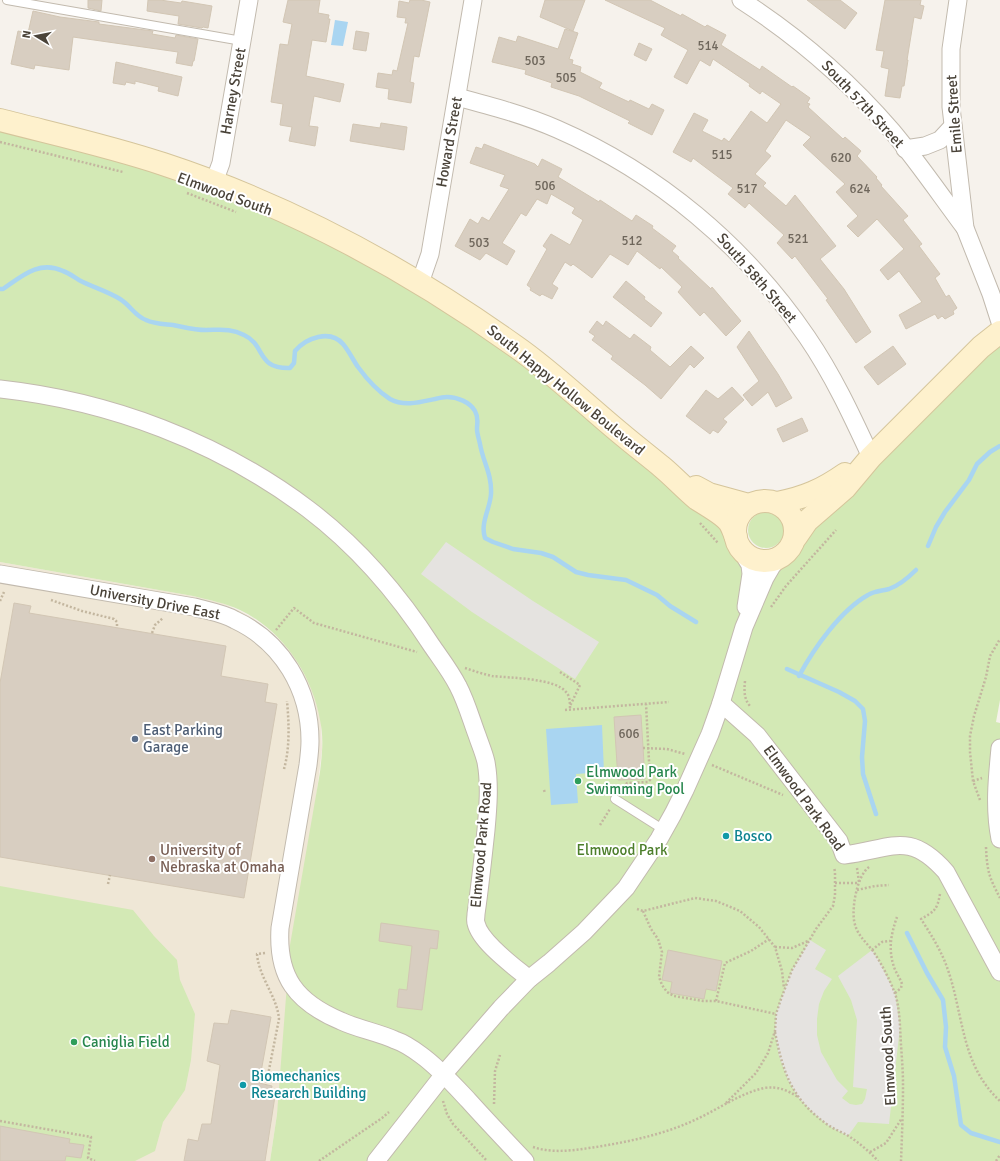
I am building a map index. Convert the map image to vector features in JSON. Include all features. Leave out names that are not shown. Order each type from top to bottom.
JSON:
[{"type":"street","name":"Harney Street","points":[[214,182],[220,163],[249,0]]},
{"type":"street","name":"Howard Street","points":[[420,284],[430,254],[473,0]]},
{"type":"street","name":"South 57th Street","points":[[741,0],[799,41],[827,64],[858,94],[905,148],[965,228]]},
{"type":"street","name":"Emile Street","points":[[958,0],[951,49],[951,107],[965,228]]},
{"type":"street","name":"South 58th Street","points":[[456,97],[505,109],[557,128],[604,151],[656,184],[684,204],[716,231],[748,263],[779,299],[807,337],[851,412],[871,457]]},
{"type":"street","name":"South Happy Hollow Boulevard","points":[[0,120],[113,148],[214,182],[315,226],[365,252],[420,284],[517,347],[597,415],[661,466],[696,497],[729,522],[738,544]]},
{"type":"street","points":[[905,148],[925,146],[940,140],[953,126]]},
{"type":"street","points":[[965,228],[991,294],[1000,322]]},
{"type":"street","points":[[738,544],[749,557],[758,561],[768,562],[778,559],[786,554],[807,522],[845,488],[871,457],[981,348],[1000,332]]},
{"type":"street","name":"Elmwood Park Road","points":[[0,389],[30,392],[99,407],[166,430],[233,462],[264,480],[308,510],[332,529],[381,578],[418,625],[458,686],[471,719],[486,760],[488,783],[485,835],[476,924],[481,935],[492,947],[529,979]]},
{"type":"street","points":[[777,503],[796,500],[814,493],[871,457]]},
{"type":"street","points":[[661,466],[709,494],[749,505]]},
{"type":"street","points":[[744,627],[750,565],[738,544],[735,528],[737,519],[742,511],[749,505],[763,501],[777,503],[786,508],[792,517],[796,526],[796,537]]},
{"type":"street","points":[[376,1161],[443,1075],[476,1036],[529,979],[584,932],[626,888],[664,830],[685,790],[710,734],[744,627],[765,578],[778,559]]},
{"type":"street","name":"University Drive East","points":[[0,574],[194,607],[235,620],[266,640],[278,652],[298,682],[307,712],[310,740],[308,765],[280,928],[280,952],[286,975],[296,991],[321,1011],[341,1021],[405,1044],[422,1056],[443,1075]]},
{"type":"street","name":"Elmwood Park Road","points":[[721,703],[757,735],[775,757],[839,841],[844,855],[888,846],[907,845],[925,852],[935,860],[946,872],[1000,972]]},
{"type":"street","points":[[1000,748],[996,781],[997,814],[1000,839]]},
{"type":"street","points":[[443,1075],[527,1153]]},
{"type":"lane","points":[[8,0],[242,41]]},
{"type":"lane","points":[[616,800],[664,830]]},
{"type":"path","points":[[0,142],[124,172]]},
{"type":"path","name":"Elmwood South","points":[[183,191],[196,198],[238,213]]},
{"type":"path","points":[[769,611],[786,586],[836,530]]},
{"type":"path","points":[[0,600],[4,592],[8,592]]},
{"type":"path","points":[[48,599],[82,611],[114,619],[117,622],[117,627]]},
{"type":"path","points":[[266,640],[294,608],[314,623],[423,654]]},
{"type":"path","points":[[152,634],[155,625],[164,617]]},
{"type":"path","points":[[973,782],[970,736],[990,656],[1000,639]]},
{"type":"path","points":[[462,667],[485,674],[530,680],[557,686],[565,690],[568,694],[570,708]]},
{"type":"path","points":[[560,672],[580,685],[570,708]]},
{"type":"path","points":[[746,675],[746,702]]},
{"type":"path","points":[[284,769],[288,745],[286,699]]},
{"type":"path","points":[[566,710],[570,708],[669,702]]},
{"type":"path","points":[[600,825],[627,783],[648,782],[650,780],[646,704]]},
{"type":"path","points":[[643,748],[667,748],[689,756]]},
{"type":"path","points":[[715,766],[785,796]]},
{"type":"path","points":[[726,1103],[756,1073],[768,1053],[774,1031],[776,1014],[792,970],[833,906],[836,895],[835,872],[833,865]]},
{"type":"path","name":"Elmwood South","points":[[872,865],[865,870],[859,883],[853,909],[854,921],[859,936],[872,950],[895,992],[900,1027],[903,1084],[900,1161]]},
{"type":"path","points":[[108,884],[110,875]]},
{"type":"path","points":[[835,883],[859,883]]},
{"type":"path","points":[[857,890],[889,885]]},
{"type":"path","points":[[941,890],[938,905],[934,912],[921,919],[937,944],[948,970],[962,1028],[976,1069],[992,1093],[1000,1101]]},
{"type":"path","points":[[638,909],[643,911],[695,898],[716,901],[740,911],[759,927],[775,947],[782,971],[784,989]]},
{"type":"path","points":[[643,911],[651,929],[658,939],[662,952],[659,977],[667,992],[674,996],[703,1002],[716,1001],[776,1014]]},
{"type":"path","points":[[895,992],[901,988],[902,984],[895,968],[890,941],[897,917]]},
{"type":"path","points":[[716,1001],[725,962],[751,951],[769,939]]},
{"type":"path","points":[[775,947],[792,948],[800,946],[810,940]]},
{"type":"path","points":[[872,950],[882,942],[890,941]]},
{"type":"path","points":[[266,953],[257,954],[258,961],[263,979],[278,1010],[279,1019],[266,1085]]},
{"type":"path","points":[[774,1031],[779,1056],[788,1080],[798,1097],[812,1112],[829,1126],[848,1136],[870,1152],[878,1161]]},
{"type":"path","points":[[495,1109],[495,1071],[500,1055]]},
{"type":"path","points":[[527,1153],[542,1150],[557,1152],[632,1141],[679,1127],[726,1103],[765,1088],[786,1089],[798,1097]]},
{"type":"path","points":[[442,1100],[446,1114],[453,1124],[487,1161]]},
{"type":"path","points":[[319,1161],[389,1112]]},
{"type":"path","points":[[870,1152],[886,1143],[902,1117]]},
{"type":"path","points":[[0,1121],[91,1137],[88,1158],[95,1161]]},
{"type":"path","points":[[996,1161],[1000,1155]]},
{"type":"shaded area","points":[[446,542],[533,601],[599,642],[575,679],[472,612],[421,574]]},
{"type":"shaded area","name":"University of Nebraska at Omaha","points":[[0,562],[193,596],[222,603],[253,618],[281,641],[294,656],[309,682],[315,697],[321,721],[322,750],[270,1161],[0,1161]]},
{"type":"shaded area","points":[[810,940],[826,950],[815,969],[832,979],[824,991],[819,1004],[817,1035],[821,1052],[837,1080],[848,1091],[842,1098],[850,1104],[862,1104],[865,1099],[867,1089],[853,1087],[857,1020],[851,1000],[838,976],[872,950],[895,993],[900,1027],[889,1124],[858,1122],[848,1136],[829,1126],[812,1112],[798,1097],[788,1080],[779,1056],[775,1031],[776,1014],[792,970]]},
{"type":"green space","name":"Elmwood Park","points":[[0,130],[148,169],[249,203],[390,277],[516,359],[621,446],[720,522],[742,563],[774,572],[797,553],[809,528],[850,490],[1000,343],[1000,700],[996,722],[1000,723],[1000,1161],[270,1161],[277,1114],[290,945],[320,772],[322,733],[316,703],[302,670],[282,641],[269,629],[240,610],[193,596],[0,562]]},
{"type":"green space","points":[[769,512],[779,517],[783,523],[783,537],[779,543],[773,547],[763,548],[753,543],[749,537],[748,527],[753,517],[759,513]]},
{"type":"green space","points":[[0,886],[133,910],[154,936],[177,960],[180,980],[195,1014],[191,1060],[185,1090],[163,1122],[155,1151],[135,1161],[0,1161]]},
{"type":"water","points":[[335,20],[348,22],[343,46],[331,45]]},
{"type":"water","points":[[602,725],[604,772],[576,774],[578,803],[551,805],[546,729]]},
{"type":"building","points":[[88,0],[102,0],[101,11],[88,8]]},
{"type":"building","points":[[148,0],[181,3],[182,1],[212,6],[208,28],[178,24],[179,16],[147,11]]},
{"type":"building","points":[[288,0],[320,0],[318,13],[329,15],[328,19],[330,19],[326,42],[312,40],[306,76],[344,84],[340,102],[314,96],[309,126],[318,127],[315,146],[289,141],[292,127],[280,125],[283,104],[271,102],[280,44],[288,45],[292,24],[283,22]]},
{"type":"building","points":[[410,0],[430,2],[419,57],[414,56],[410,82],[414,83],[411,103],[388,99],[389,89],[376,87],[378,73],[392,75],[393,70],[397,71],[408,23],[405,23],[406,18],[397,17],[399,1],[409,3]]},
{"type":"building","points":[[545,0],[585,0],[573,31],[540,17]]},
{"type":"building","points":[[605,0],[650,0],[681,16],[682,14],[705,27],[707,25],[726,35],[721,45],[760,70],[762,66],[810,98],[807,103],[810,104],[808,107],[843,139],[845,137],[861,151],[857,156],[877,177],[876,178],[882,185],[881,186],[908,216],[903,220],[922,244],[919,246],[940,274],[935,278],[946,297],[949,295],[957,308],[953,311],[954,314],[945,319],[942,316],[938,319],[935,314],[906,329],[899,315],[922,302],[899,271],[888,280],[880,270],[904,249],[877,219],[858,237],[847,226],[858,216],[836,192],[845,184],[803,145],[811,137],[786,120],[765,151],[771,156],[755,174],[766,183],[763,186],[786,206],[795,195],[836,246],[820,259],[844,289],[871,332],[856,343],[826,300],[828,299],[795,256],[792,259],[777,243],[784,235],[749,203],[745,208],[728,194],[733,188],[693,158],[691,162],[673,152],[694,113],[708,120],[702,131],[722,141],[724,138],[729,142],[751,111],[767,123],[781,104],[762,91],[760,94],[749,86],[750,84],[713,59],[710,66],[700,60],[687,84],[674,77],[688,50],[661,35],[665,28]]},
{"type":"building","points":[[807,0],[840,0],[857,13],[845,29]]},
{"type":"building","points":[[885,0],[921,0],[920,5],[924,6],[921,19],[914,17],[904,86],[902,86],[900,98],[885,96],[889,69],[881,67],[884,51],[876,50]]},
{"type":"building","points":[[33,11],[60,17],[99,22],[99,24],[153,31],[152,34],[175,38],[176,35],[198,39],[194,61],[192,66],[176,63],[178,52],[73,37],[69,70],[35,65],[34,69],[11,64],[18,31],[28,33]]},
{"type":"building","points":[[565,29],[578,33],[569,59],[573,60],[572,64],[581,67],[580,72],[602,83],[599,88],[629,102],[630,100],[649,109],[652,104],[664,110],[652,135],[628,123],[630,121],[579,96],[551,87],[552,83],[525,74],[526,70],[492,62],[499,37],[516,42],[518,36],[558,49]]},
{"type":"building","points":[[356,31],[369,33],[366,51],[353,49]]},
{"type":"building","points":[[639,43],[652,49],[646,61],[634,55]]},
{"type":"building","points":[[116,62],[182,77],[178,96],[158,91],[159,87],[135,81],[135,84],[126,82],[125,85],[113,83]]},
{"type":"building","points":[[381,123],[407,127],[404,150],[350,141],[353,124],[380,128]]},
{"type":"building","points":[[484,144],[535,164],[538,167],[542,159],[562,169],[558,177],[599,202],[600,200],[632,221],[636,215],[653,226],[652,228],[676,246],[672,251],[679,257],[678,258],[711,289],[712,287],[741,321],[726,336],[704,312],[700,316],[678,292],[682,287],[661,267],[660,269],[637,251],[628,265],[610,254],[592,278],[573,264],[571,266],[565,262],[552,284],[558,288],[552,299],[542,294],[540,296],[530,290],[531,288],[527,285],[547,249],[543,246],[551,234],[570,245],[583,220],[572,213],[575,208],[551,194],[547,204],[537,199],[526,216],[521,213],[502,243],[515,251],[507,265],[486,253],[480,260],[455,246],[470,219],[478,224],[482,217],[489,221],[509,189],[500,186],[505,175],[470,163],[476,147],[482,149]]},
{"type":"building","points":[[626,281],[645,297],[644,299],[662,313],[651,327],[613,297]]},
{"type":"building","points":[[597,321],[603,326],[606,321],[630,339],[634,334],[651,347],[650,350],[670,367],[691,346],[704,358],[694,368],[690,364],[661,399],[611,359],[613,356],[592,340],[595,336],[589,332]]},
{"type":"building","points":[[749,331],[792,398],[776,407],[768,392],[752,406],[743,395],[759,381],[737,347]]},
{"type":"building","points":[[893,346],[906,364],[878,385],[864,367]]},
{"type":"building","points":[[732,387],[744,400],[723,419],[727,422],[718,433],[713,430],[710,434],[686,416],[706,390],[718,399]]},
{"type":"building","points":[[802,418],[808,431],[783,442],[777,429]]},
{"type":"building","name":"East Parking Garage","points":[[14,603],[31,606],[29,613],[226,646],[221,676],[268,684],[265,702],[277,704],[244,898],[0,857],[0,683]]},
{"type":"building","points":[[641,715],[645,779],[618,780],[614,717]]},
{"type":"building","points":[[381,923],[439,931],[437,949],[430,948],[422,1010],[397,1007],[399,989],[407,990],[412,946],[379,941]]},
{"type":"building","points":[[668,950],[722,961],[716,991],[706,989],[704,999],[670,993],[672,982],[662,980]]},
{"type":"building","name":"Biomechanics Research Building","points":[[231,1010],[271,1017],[259,1083],[272,1086],[271,1091],[275,1096],[265,1161],[184,1161],[188,1139],[198,1141],[202,1124],[211,1124],[220,1065],[207,1061],[214,1023],[228,1024]]},
{"type":"building","points":[[0,1126],[70,1139],[69,1143],[84,1145],[81,1158],[66,1156],[65,1161],[0,1161]]},
{"type":"waterway","points":[[0,289],[3,289],[17,279],[38,268],[54,268],[124,301],[139,316],[149,321],[197,330],[234,331],[244,335],[251,339],[266,361],[279,367],[290,368],[294,363],[295,351],[305,342],[325,336],[338,339],[369,380],[381,393],[390,399],[401,403],[407,403],[442,397],[451,397],[459,399],[473,408],[478,420],[478,435],[489,474],[491,487],[490,500],[484,521],[485,538],[513,549],[541,553],[553,557],[576,572],[626,580],[657,595],[670,606],[696,622]]},
{"type":"waterway","points":[[928,546],[936,527],[945,512],[969,480],[977,464],[990,452],[1000,446]]},
{"type":"waterway","points":[[799,676],[820,642],[848,610],[870,594],[889,589],[897,585],[916,570]]},
{"type":"waterway","points":[[787,669],[839,692],[855,701],[863,709],[865,721],[862,757],[863,774],[876,814]]},
{"type":"waterway","points":[[907,933],[927,973],[943,1000],[946,1027],[945,1047],[954,1076],[961,1125],[971,1133],[1000,1142]]},
{"type":"place","name":"East Parking Garage","points":[[135,739]]},
{"type":"place","name":"Elmwood Park Swimming Pool","points":[[578,781]]},
{"type":"place","name":"Bosco","points":[[726,836]]},
{"type":"place","name":"University of Nebraska at Omaha","points":[[152,859]]},
{"type":"place","name":"Caniglia Field","points":[[74,1042]]},
{"type":"place","name":"Biomechanics Research Building","points":[[243,1085]]}]
